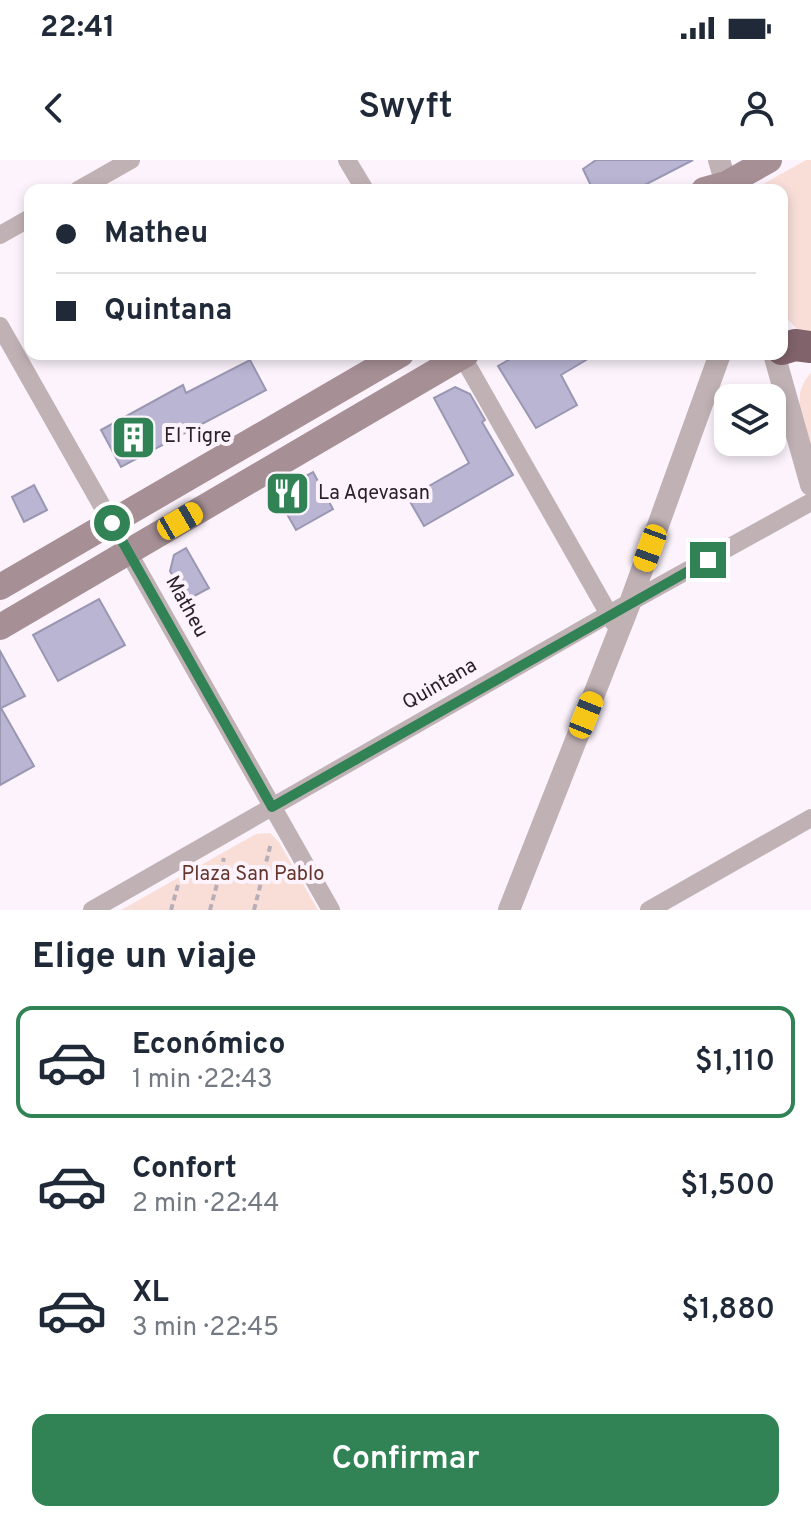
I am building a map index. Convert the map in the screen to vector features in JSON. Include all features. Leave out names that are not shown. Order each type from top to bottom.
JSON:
[{"type":"highway","points":[[788,347],[811,347]]},
{"type":"main road","points":[[720,183],[769,160]]},
{"type":"main road","points":[[0,587],[391,360]]},
{"type":"main road","points":[[0,627],[454,360]]},
{"type":"street","points":[[89,184],[131,160]]},
{"type":"street","points":[[347,160],[361,184]]},
{"type":"street","points":[[0,235],[24,221]]},
{"type":"street","name":"Matheu","points":[[0,326],[331,910]]},
{"type":"street","points":[[466,360],[614,623]]},
{"type":"street","points":[[509,910],[614,623],[630,603],[718,360]]},
{"type":"street","points":[[776,360],[811,485]]},
{"type":"street","points":[[630,603],[811,502]]},
{"type":"street","name":"Quintana","points":[[92,910],[232,830],[275,812],[614,623]]},
{"type":"street","points":[[649,910],[811,818]]},
{"type":"path","points":[[254,910],[275,812]]},
{"type":"path","points":[[210,910],[232,830]]},
{"type":"green space","points":[[811,160],[811,336],[799,331],[788,319],[788,184],[765,183]]},
{"type":"green space","points":[[811,373],[811,450],[799,400],[804,382]]},
{"type":"green space","name":"Plaza San Pablo","points":[[270,833],[279,842],[318,910],[121,910],[256,834]]},
{"type":"building","points":[[596,160],[693,160],[647,184],[590,184],[583,169]]},
{"type":"building","points":[[250,360],[266,390],[121,467],[101,430],[183,385],[186,393]]},
{"type":"building","points":[[508,360],[586,360],[561,375],[577,405],[536,428],[498,366]]},
{"type":"building","points":[[455,387],[470,394],[485,420],[482,422],[513,475],[424,526],[408,498],[469,463],[434,398]]},
{"type":"building","points":[[313,472],[333,509],[296,530],[275,493]]},
{"type":"building","points":[[34,485],[47,510],[24,522],[12,497]]},
{"type":"building","points":[[186,548],[209,588],[187,600],[170,571],[174,555]]},
{"type":"building","points":[[99,599],[125,645],[58,681],[33,635]]},
{"type":"building","points":[[0,651],[25,696],[1,708],[34,766],[0,785]]},
{"type":"place","name":"El Tigre","points":[[133,437]]},
{"type":"place","name":"La Aqevasan","points":[[287,494]]},
{"type":"route","points":[[112,523],[272,807],[708,560]]}]
